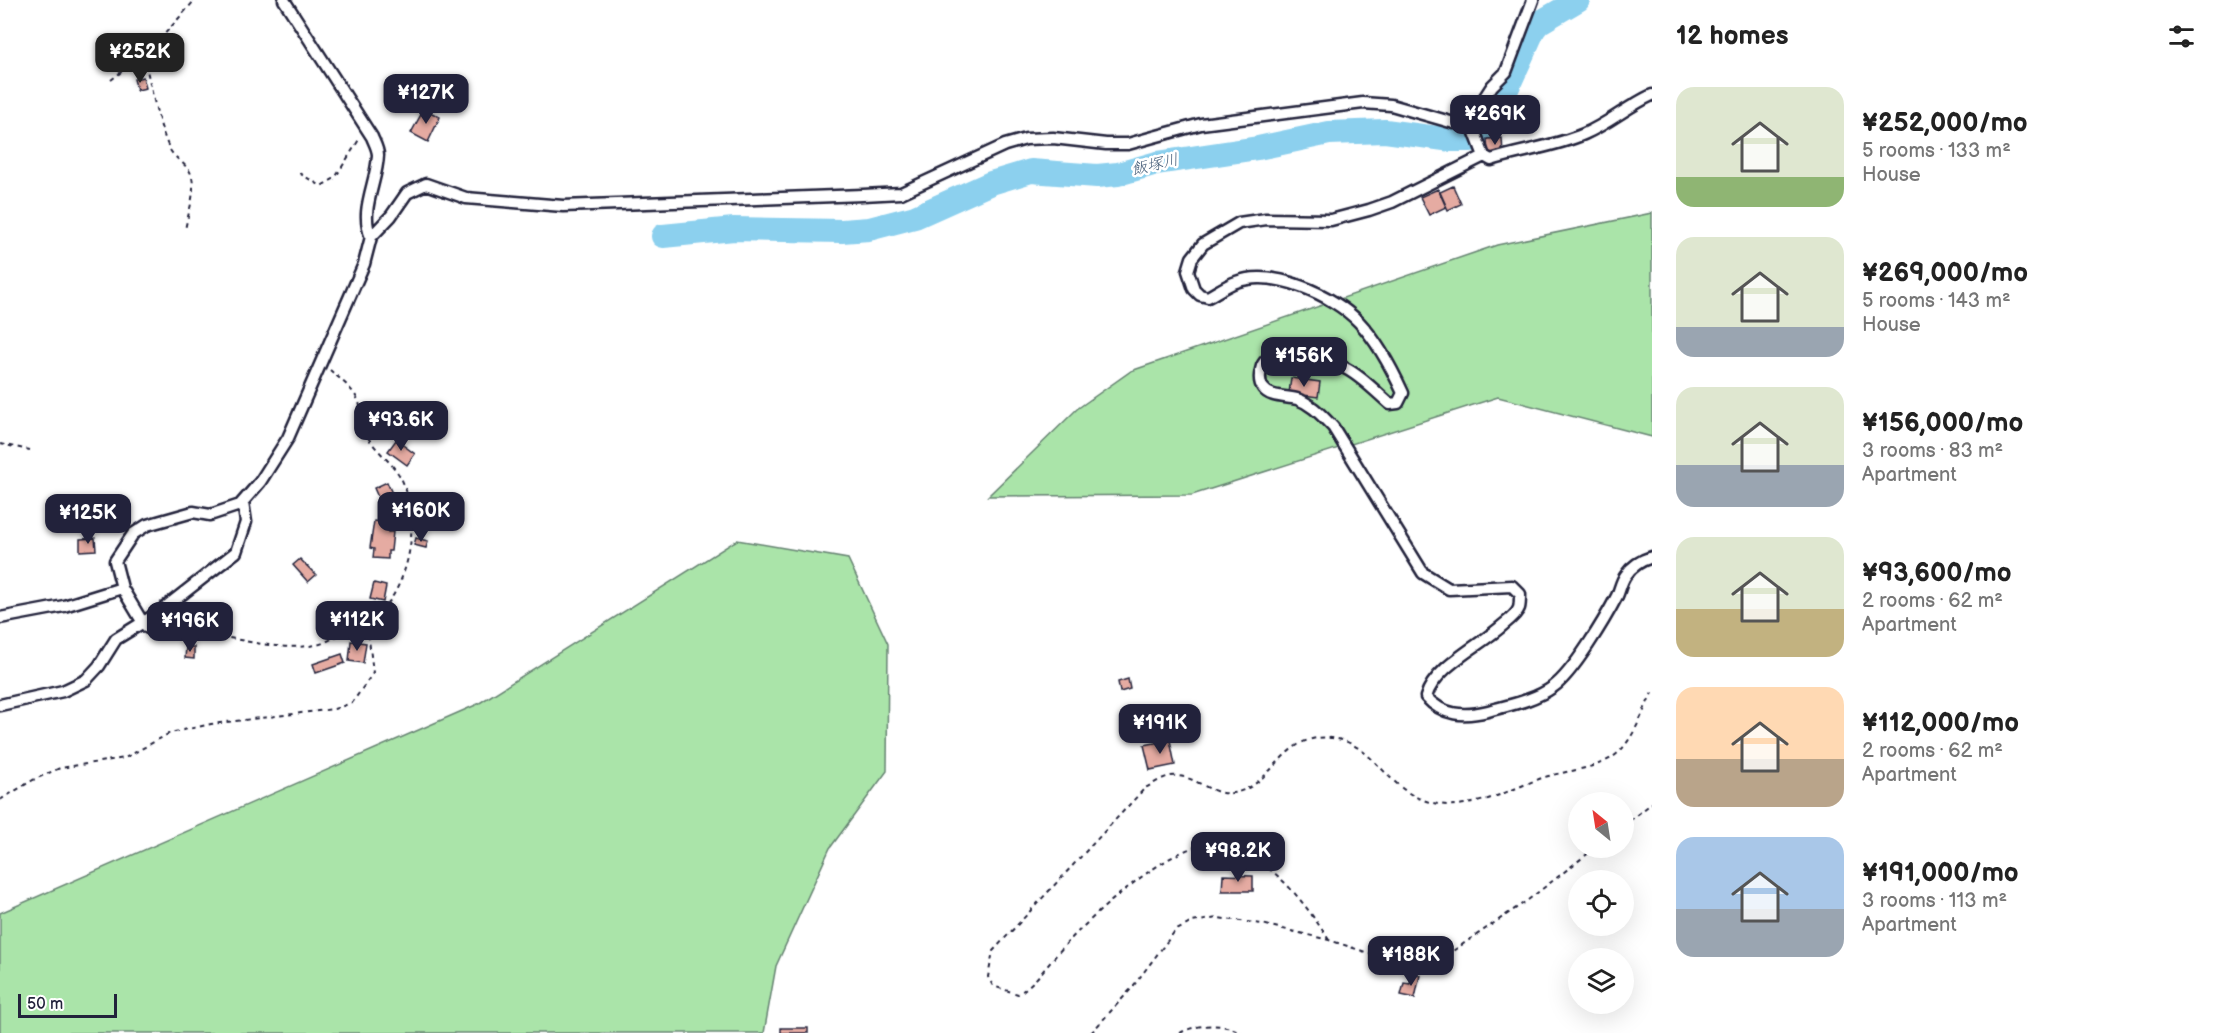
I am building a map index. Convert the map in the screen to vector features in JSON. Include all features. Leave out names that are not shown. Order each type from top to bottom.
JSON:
[{"type":"street","points":[[284,0],[365,127],[378,153],[367,206],[366,226],[371,237]]},
{"type":"street","points":[[166,629],[148,627],[143,623],[122,588],[115,561],[133,534],[147,525],[193,512],[210,515],[243,502],[260,482],[288,438],[364,264],[371,237],[391,216],[407,193],[426,184],[466,198],[563,206],[901,193],[1005,145],[1026,139],[1053,138],[1128,144],[1201,124],[1363,103],[1391,105],[1455,123],[1470,120],[1492,86],[1506,72],[1533,0]]},
{"type":"street","points":[[1470,120],[1484,156],[1491,160],[1547,147],[1586,133],[1629,105],[1652,95]]},
{"type":"street","points":[[1484,156],[1392,202],[1369,210],[1331,220],[1266,219],[1239,223],[1203,244],[1192,258],[1188,271],[1194,289],[1200,295],[1208,297],[1237,281],[1261,278],[1282,279],[1318,294],[1359,322],[1392,369],[1403,393],[1398,404],[1390,404],[1345,367],[1320,358],[1287,353],[1270,357],[1263,363],[1259,377],[1263,388],[1273,395],[1298,399],[1317,411],[1333,427],[1423,573],[1449,589],[1512,586],[1520,594],[1519,608],[1511,618],[1489,638],[1444,670],[1429,685],[1426,697],[1434,706],[1452,715],[1479,713],[1522,702],[1554,687],[1592,636],[1617,596],[1625,575],[1642,560],[1652,557]]},
{"type":"street","points":[[0,705],[63,691],[86,680],[99,666],[116,639],[143,623],[236,552],[246,522],[243,502]]},
{"type":"street","points":[[0,618],[64,606],[122,588]]},
{"type":"path","points":[[111,80],[143,55],[195,0]]},
{"type":"path","points":[[143,55],[160,124],[168,144],[172,153],[191,172],[193,190],[185,230]]},
{"type":"path","points":[[299,173],[321,186],[334,178],[365,127]]},
{"type":"path","points":[[166,629],[194,631],[269,645],[317,645],[380,613],[399,584],[407,561],[411,520],[408,497],[400,477],[366,434],[358,401],[350,389],[321,363]]},
{"type":"path","points":[[0,444],[30,450]]},
{"type":"path","points":[[0,800],[33,780],[60,768],[124,758],[170,733],[211,724],[334,709],[352,703],[373,673],[367,621]]},
{"type":"path","points":[[1329,940],[1307,907],[1274,873],[1243,852],[1210,844],[1175,854],[1137,881],[1066,944],[1032,983],[1018,994],[993,986],[988,977],[993,951],[1145,788],[1166,777],[1179,776],[1216,793],[1236,793],[1249,788],[1292,747],[1313,738],[1332,738],[1352,742],[1415,796],[1443,805],[1466,804],[1542,778],[1592,765],[1618,753],[1635,730],[1652,693]]},
{"type":"path","points":[[1634,817],[1652,803]]},
{"type":"path","points":[[1091,1033],[1131,989],[1175,931],[1192,921],[1218,918],[1262,924],[1329,940],[1402,964],[1422,965],[1441,959],[1528,900],[1582,858]]},
{"type":"path","points":[[1180,1033],[1187,1029],[1212,1026],[1234,1028],[1241,1033]]},
{"type":"green space","points":[[1652,213],[1652,437],[1498,397],[1192,495],[988,496],[1077,409],[1131,371],[1497,245]]},
{"type":"green space","points":[[737,540],[848,559],[888,644],[887,771],[830,848],[776,966],[764,1033],[0,1033],[0,913],[478,704]]},
{"type":"building","points":[[143,77],[146,88],[137,90],[134,79]]},
{"type":"building","points":[[424,109],[440,117],[428,142],[411,133]]},
{"type":"building","points":[[1502,138],[1503,154],[1488,154],[1487,139]]},
{"type":"building","points":[[1453,186],[1461,204],[1448,210],[1440,192]]},
{"type":"building","points":[[1438,189],[1446,207],[1429,215],[1420,197]]},
{"type":"building","points":[[1291,378],[1320,382],[1318,397],[1289,393]]},
{"type":"building","points":[[396,440],[415,454],[407,465],[388,451]]},
{"type":"building","points":[[387,482],[394,498],[381,504],[374,488]]},
{"type":"building","points":[[383,519],[389,519],[388,532],[393,532],[388,559],[373,558],[374,549],[370,548],[374,521],[383,522]]},
{"type":"building","points":[[95,538],[96,550],[80,551],[80,539]]},
{"type":"building","points":[[416,538],[428,541],[426,548],[414,545]]},
{"type":"building","points":[[300,559],[316,575],[308,582],[293,565]]},
{"type":"building","points":[[374,583],[386,586],[383,602],[370,599]]},
{"type":"building","points":[[351,641],[366,643],[363,663],[349,661]]},
{"type":"building","points":[[186,647],[194,647],[194,659],[185,658]]},
{"type":"building","points":[[342,654],[345,663],[316,673],[313,664]]},
{"type":"building","points":[[1128,679],[1130,689],[1120,692],[1118,682]]},
{"type":"building","points":[[1170,740],[1175,765],[1150,770],[1144,745]]},
{"type":"building","points":[[1223,875],[1253,876],[1253,891],[1222,891]]},
{"type":"building","points":[[1413,973],[1420,975],[1415,998],[1401,995],[1404,983],[1410,984]]},
{"type":"building","points":[[781,1028],[808,1028],[808,1033],[781,1033]]},
{"type":"waterway","name":"飯塚川","points":[[663,236],[734,229],[842,231],[869,229],[915,217],[991,183],[1031,171],[1097,176],[1118,174],[1157,163],[1258,148],[1329,133],[1385,131],[1452,140],[1471,140],[1489,129],[1534,29],[1539,23],[1578,0]]}]
